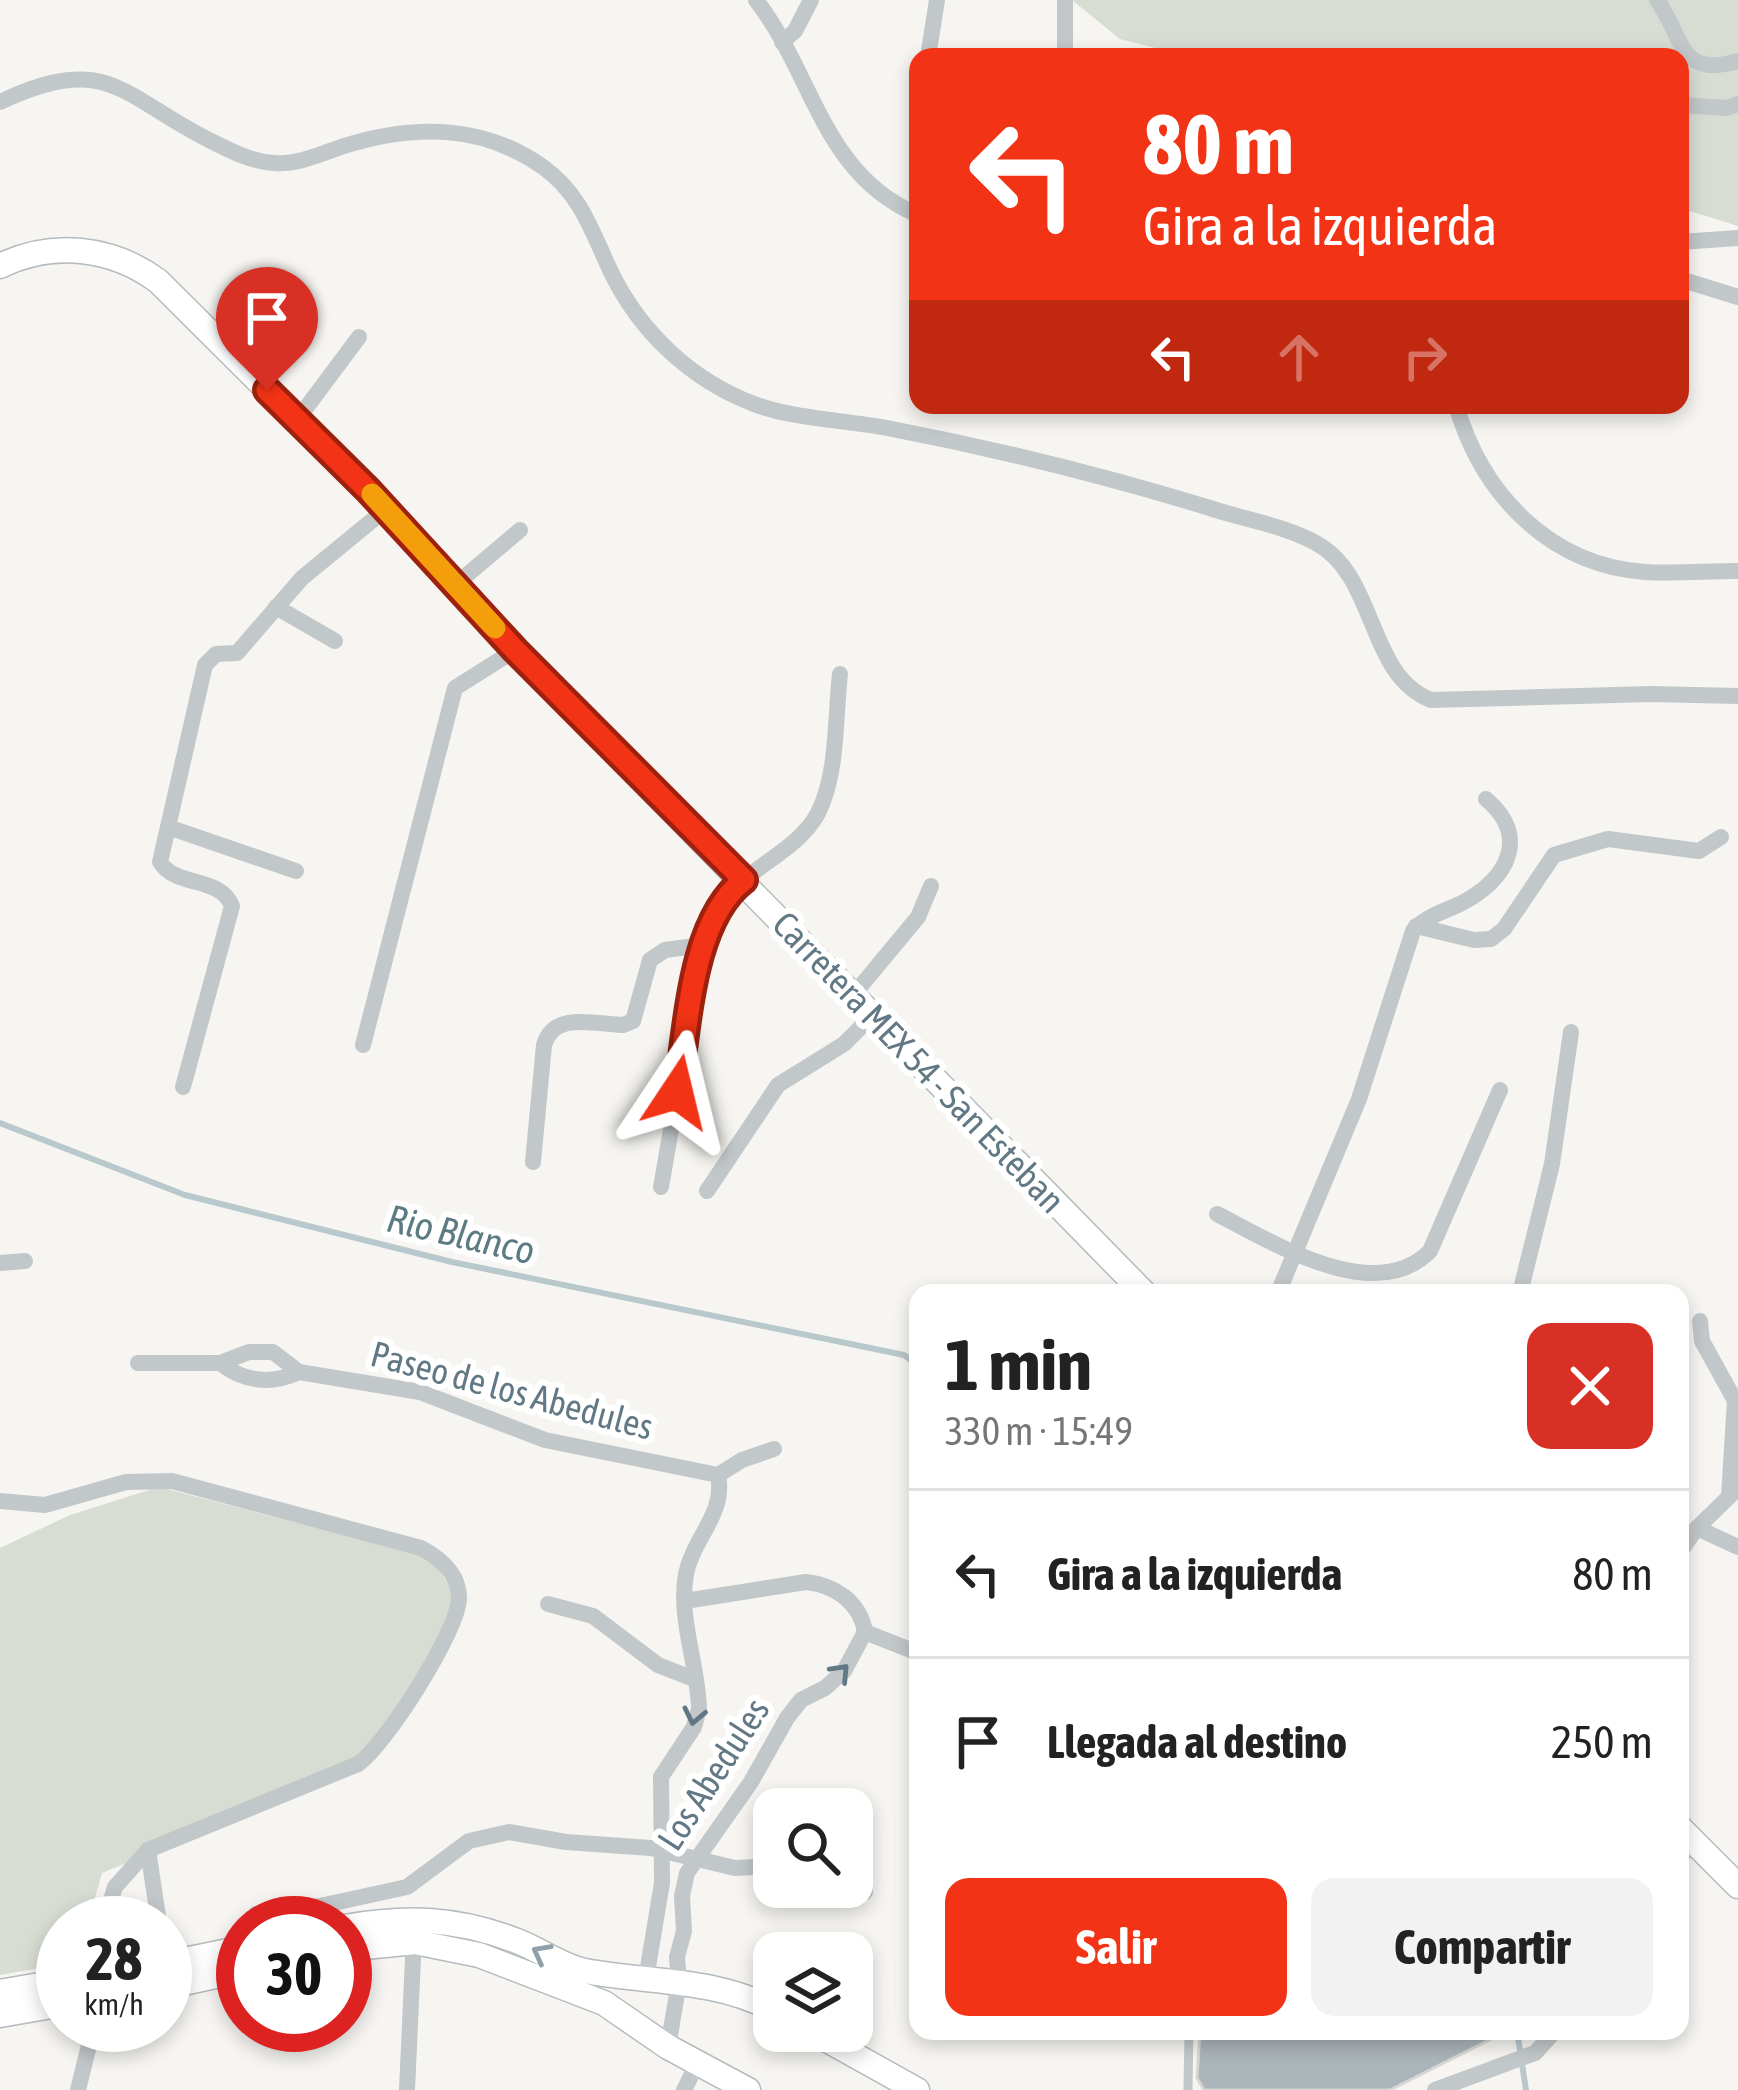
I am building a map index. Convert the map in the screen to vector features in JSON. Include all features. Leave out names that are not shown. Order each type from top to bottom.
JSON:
[{"type":"street","points":[[757,0],[853,170],[879,195],[909,210]]},
{"type":"street","points":[[782,42],[795,31],[812,0]]},
{"type":"street","points":[[929,48],[937,0]]},
{"type":"street","points":[[1064,48],[1065,0]]},
{"type":"street","points":[[1657,0],[1683,48]]},
{"type":"street","points":[[1689,58],[1702,66],[1738,62]]},
{"type":"street","points":[[0,102],[49,82],[100,80],[238,154],[273,164],[382,136],[453,130],[488,137],[526,156],[562,183],[581,205],[610,272],[640,319],[675,357],[735,396],[760,406],[890,429],[1110,479],[1301,536],[1331,553],[1347,570],[1386,652],[1412,688],[1431,700],[1738,696]]},
{"type":"street","points":[[1689,106],[1726,108],[1738,104]]},
{"type":"street","points":[[1689,241],[1738,238]]},
{"type":"street","name":"Carretera MEX 54 - San Esteban","points":[[0,266],[28,253],[94,252],[130,263],[173,295],[386,508],[515,650],[1135,1284]]},
{"type":"street","points":[[1689,282],[1738,297]]},
{"type":"street","points":[[297,420],[359,337]]},
{"type":"street","points":[[1459,414],[1487,476],[1524,520],[1555,544],[1585,559],[1644,572],[1738,571]]},
{"type":"street","points":[[183,1087],[232,906],[219,889],[165,871],[160,857],[208,660],[217,654],[237,653],[302,578],[386,508]]},
{"type":"street","points":[[455,584],[520,530]]},
{"type":"street","points":[[276,607],[335,641]]},
{"type":"street","points":[[363,1045],[455,688],[515,650]]},
{"type":"street","points":[[662,1187],[703,945],[724,899],[816,816],[829,769],[840,674]]},
{"type":"street","points":[[1282,1284],[1359,1099],[1416,926],[1476,894],[1509,856],[1511,831],[1504,816],[1486,799]]},
{"type":"street","points":[[168,827],[296,872]]},
{"type":"street","points":[[1416,926],[1474,940],[1491,939],[1504,928],[1554,855],[1608,839],[1699,851],[1721,837]]},
{"type":"street","points":[[855,994],[918,917],[932,886]]},
{"type":"street","points":[[533,1162],[548,1030],[559,1022],[623,1025],[633,1021],[650,960],[665,950],[703,945]]},
{"type":"street","points":[[707,1191],[778,1084],[844,1044],[874,1014]]},
{"type":"street","points":[[1522,1284],[1552,1164],[1571,1032]]},
{"type":"street","points":[[1217,1214],[1295,1253],[1369,1275],[1400,1268],[1427,1256],[1500,1090]]},
{"type":"street","points":[[0,1263],[25,1261]]},
{"type":"street","points":[[1689,1539],[1733,1492],[1737,1403],[1702,1341],[1700,1321]]},
{"type":"street","name":"Paseo de los Abedules","points":[[138,1363],[220,1363],[249,1352],[268,1351],[299,1372]]},
{"type":"street","name":"Paseo de los Abedules","points":[[220,1363],[235,1374],[263,1381],[299,1372],[420,1392],[545,1440],[718,1475]]},
{"type":"street","points":[[718,1475],[774,1449]]},
{"type":"street","name":"Los Abedules","points":[[646,1978],[662,1883],[661,1778],[694,1727],[699,1709],[685,1601],[690,1560],[717,1508],[718,1475]]},
{"type":"street","points":[[0,1501],[45,1505],[126,1482],[172,1481],[421,1548],[440,1560],[456,1581],[459,1601],[452,1625],[389,1732],[365,1759],[148,1850],[130,1866],[112,1896]]},
{"type":"street","points":[[1697,1528],[1738,1547]]},
{"type":"street","points":[[685,1601],[820,1583],[857,1609],[866,1632],[909,1649]]},
{"type":"street","points":[[548,1604],[593,1616],[658,1665],[694,1679]]},
{"type":"street","name":"Los Abedules","points":[[668,2047],[679,1982],[683,1888],[695,1858],[751,1782],[797,1704],[844,1671],[866,1632]]},
{"type":"street","points":[[367,1896],[407,1887],[470,1841],[499,1833],[660,1850],[753,1868]]},
{"type":"street","points":[[1689,1846],[1738,1886]]},
{"type":"street","points":[[148,1850],[155,1896]]},
{"type":"street","points":[[372,1944],[448,1920],[522,1942],[565,1966],[615,2010],[668,2047],[748,2090]]},
{"type":"street","points":[[372,1928],[413,1930]]},
{"type":"street","points":[[407,2090],[413,1930]]},
{"type":"street","points":[[587,1984],[646,1978],[736,1993],[753,2001]]},
{"type":"street","points":[[0,1992],[36,1986]]},
{"type":"street","points":[[0,2014],[36,2008]]},
{"type":"street","points":[[1435,2090],[1535,2053],[1547,2040]]},
{"type":"street","points":[[78,2090],[87,2052]]},
{"type":"street","points":[[849,2052],[917,2090]]},
{"type":"street","points":[[684,2090],[697,2064]]},
{"type":"lane","points":[[1188,2090],[1189,2040]]},
{"type":"shaded area","points":[[1072,0],[1738,0],[1738,226],[1689,211],[1689,48],[1155,48],[1120,39]]},
{"type":"shaded area","points":[[159,1487],[432,1558],[453,1592],[457,1619],[376,1759],[102,1873],[96,1896],[36,1896],[36,1969],[0,1975],[0,1548],[70,1515]]},
{"type":"building","points":[[1199,2040],[1489,2040],[1390,2090],[1204,2090],[1197,2078]]},
{"type":"waterway","name":"Rio Blanco","points":[[0,1123],[185,1195],[452,1262],[909,1359]]},
{"type":"waterway","name":"Rio Blanco","points":[[1518,2040],[1526,2090]]},
{"type":"slow traffic","points":[[372,494],[495,628]]},
{"type":"route","points":[[267,390],[368,490],[515,650],[744,880],[724,899],[703,945],[677,1092]]}]
